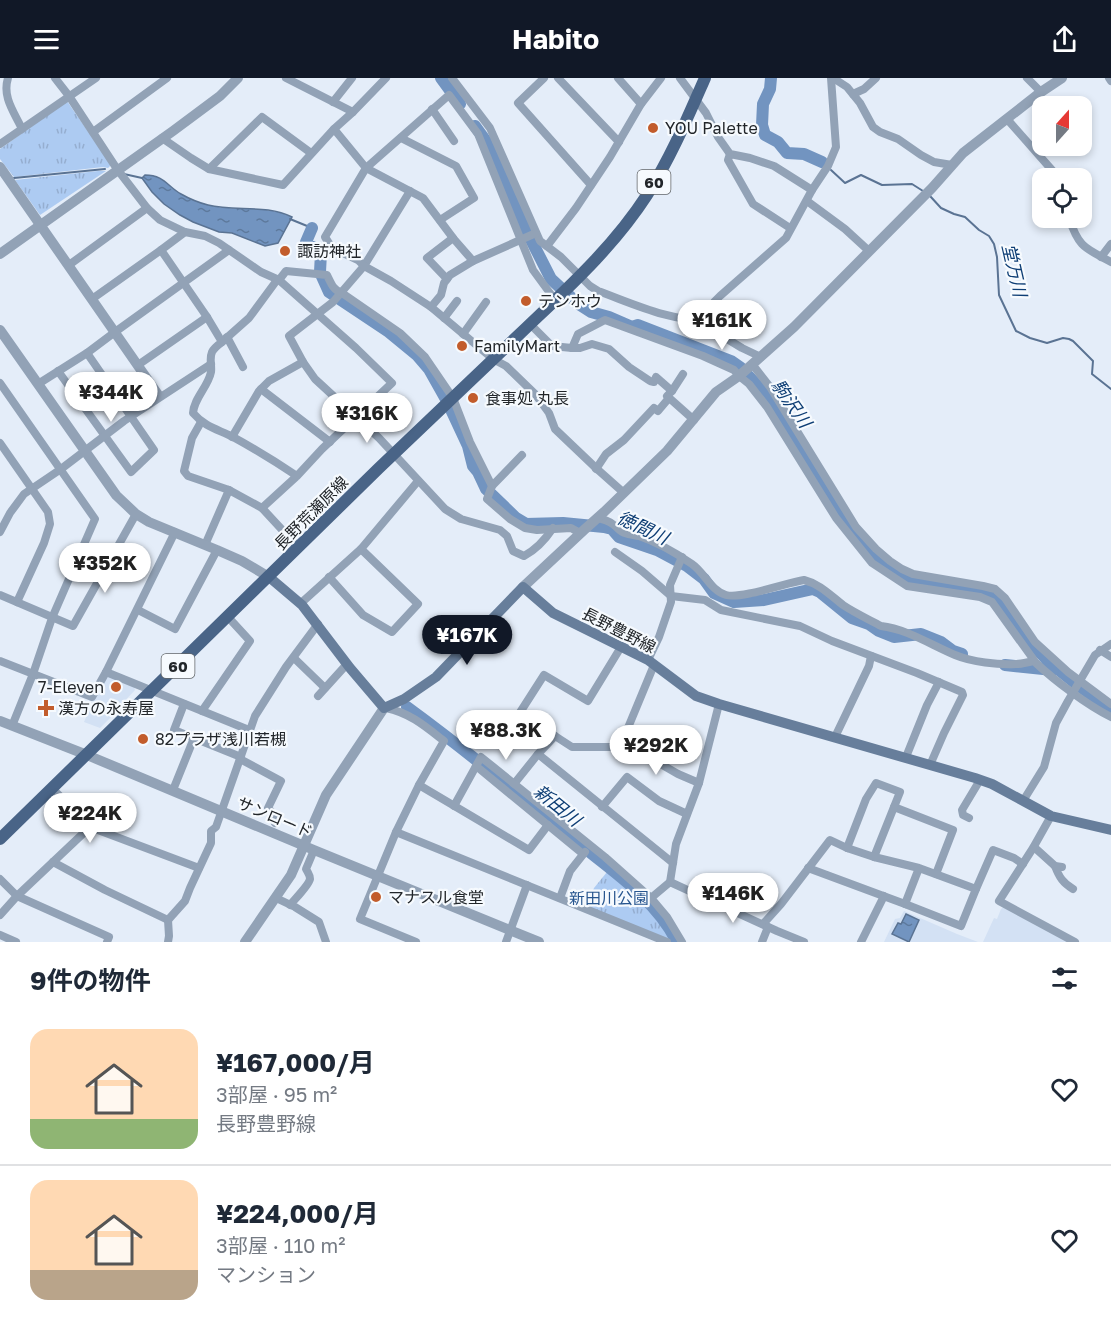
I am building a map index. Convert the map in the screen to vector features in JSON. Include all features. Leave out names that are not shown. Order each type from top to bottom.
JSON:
[{"type":"main road","name":"長野荒瀬原線","points":[[0,839],[298,547],[582,274],[623,228],[646,196],[680,138],[705,78]]},
{"type":"main road","points":[[269,577],[300,604],[318,624],[347,664],[384,708],[404,699],[436,677],[523,588]]},
{"type":"main road","name":"長野豊野線","points":[[523,588],[553,613],[651,662],[696,696],[981,780],[993,784],[1051,816],[1111,830]]},
{"type":"street","points":[[8,78],[6,97],[22,129]]},
{"type":"street","points":[[55,78],[117,169],[147,208],[160,220],[185,232],[205,236],[219,243],[261,272],[278,280],[356,348],[392,383],[262,508]]},
{"type":"street","points":[[0,144],[96,78]]},
{"type":"street","points":[[93,132],[167,78]]},
{"type":"street","points":[[0,254],[220,96],[238,78]]},
{"type":"street","points":[[286,78],[296,80],[353,112]]},
{"type":"street","points":[[333,102],[352,78]]},
{"type":"street","points":[[162,138],[209,169],[283,185],[334,129],[386,78]]},
{"type":"street","points":[[452,78],[490,128],[534,234],[540,241],[598,291],[662,314],[693,320],[710,320]]},
{"type":"street","points":[[544,78],[518,103],[591,185]]},
{"type":"street","points":[[558,78],[619,142]]},
{"type":"street","points":[[618,78],[641,104]]},
{"type":"street","points":[[547,246],[576,208],[641,104],[661,78]]},
{"type":"street","points":[[681,78],[706,113],[730,154],[774,166],[812,190]]},
{"type":"street","points":[[832,78],[847,87],[853,94],[873,127],[898,139],[934,162],[952,165]]},
{"type":"street","points":[[761,357],[714,331],[710,320],[714,302],[786,238],[828,166],[836,147],[832,78]]},
{"type":"street","points":[[853,94],[864,89],[876,78]]},
{"type":"street","points":[[1028,78],[1041,92]]},
{"type":"street","points":[[523,588],[667,451],[716,392],[740,376],[794,327],[923,198],[963,153],[1062,78]]},
{"type":"street","points":[[556,299],[533,270],[478,134],[448,95],[366,168],[326,237],[332,248],[358,260],[431,308],[493,359],[506,366],[549,413],[555,429],[624,493]]},
{"type":"street","points":[[432,109],[454,141]]},
{"type":"street","points":[[209,169],[262,117],[311,153]]},
{"type":"street","points":[[1007,119],[1050,168]]},
{"type":"street","points":[[334,129],[366,168],[423,198],[473,261]]},
{"type":"street","points":[[401,138],[456,166],[474,198],[440,220]]},
{"type":"street","points":[[730,154],[728,160],[753,204],[790,228]]},
{"type":"street","points":[[0,167],[159,396]]},
{"type":"street","points":[[410,191],[364,266],[341,294],[290,336],[303,362],[315,379],[379,438],[445,509],[461,519],[500,530],[507,536],[513,551],[524,556],[534,551],[553,528]]},
{"type":"street","points":[[807,201],[869,251]]},
{"type":"street","points":[[69,266],[147,208]]},
{"type":"street","points":[[1073,228],[1087,250],[1111,262]]},
{"type":"street","points":[[92,299],[185,232]]},
{"type":"street","points":[[431,308],[450,275],[473,261],[534,234]]},
{"type":"street","points":[[447,279],[427,258],[453,238]]},
{"type":"street","points":[[1101,257],[1111,244]]},
{"type":"street","points":[[161,250],[243,367]]},
{"type":"street","points":[[38,384],[87,354],[229,250]]},
{"type":"street","points":[[297,476],[273,460],[201,422],[193,413],[193,406],[211,373],[210,357],[213,349],[249,318],[286,272],[327,275],[337,291],[400,333],[425,357],[450,401],[492,487]]},
{"type":"street","points":[[444,318],[457,301]]},
{"type":"street","points":[[463,334],[486,302]]},
{"type":"street","points":[[138,365],[207,317]]},
{"type":"street","points":[[572,348],[578,334],[605,320],[703,356],[734,370],[749,384],[767,407],[836,518],[872,563],[907,586],[980,597],[992,602],[1035,662],[1111,717]]},
{"type":"street","points":[[530,324],[552,346],[580,348],[592,344],[609,349],[650,381],[654,382],[656,377],[694,420]]},
{"type":"street","points":[[0,330],[116,495],[136,514],[149,522],[217,549],[269,577]]},
{"type":"street","points":[[58,371],[131,472],[154,450],[87,354]]},
{"type":"street","points":[[232,437],[261,389],[269,381],[303,362]]},
{"type":"street","points":[[0,532],[24,494],[159,396],[211,364]]},
{"type":"street","points":[[750,365],[770,387],[856,527],[876,549],[890,561],[913,574],[995,589],[1005,598],[1035,642],[1068,672],[1111,704]]},
{"type":"street","points":[[596,469],[606,454],[624,440],[654,408],[658,411],[683,374]]},
{"type":"street","points":[[0,383],[95,519],[52,618],[12,726]]},
{"type":"street","points":[[261,389],[330,442]]},
{"type":"street","points":[[201,422],[192,438],[184,471],[188,476],[229,490],[262,508],[298,547]]},
{"type":"street","points":[[0,443],[48,512],[50,524],[44,543],[17,602]]},
{"type":"street","points":[[0,461],[6,454]]},
{"type":"street","points":[[522,455],[492,487],[487,499],[510,519],[525,528],[537,530],[614,524],[622,533],[638,536],[664,547],[680,561],[695,565],[712,585],[725,595],[747,593],[804,579],[820,586],[844,605],[881,626],[919,638],[955,655],[974,661],[995,663],[1035,662]]},
{"type":"street","points":[[300,604],[361,549],[418,481]]},
{"type":"street","points":[[205,545],[229,490]]},
{"type":"street","points":[[0,595],[73,626],[136,514]]},
{"type":"street","points":[[0,661],[92,697],[176,532]]},
{"type":"street","points":[[138,610],[175,629],[217,549]]},
{"type":"street","points":[[330,577],[363,615],[392,633],[418,604],[361,549]]},
{"type":"street","points":[[615,552],[671,596],[705,600],[721,610],[800,626],[832,641],[962,692],[963,695],[930,765]]},
{"type":"street","points":[[621,747],[671,602],[669,585],[680,561]]},
{"type":"street","points":[[202,711],[250,641],[228,617]]},
{"type":"street","points":[[168,942],[170,936],[168,920],[185,901],[211,843],[211,831],[216,827],[255,716],[318,624]]},
{"type":"street","points":[[1023,801],[1044,767],[1056,723],[1095,655],[1111,644]]},
{"type":"street","points":[[621,647],[588,700],[544,675],[519,714],[572,747],[621,747],[645,755],[699,783]]},
{"type":"street","points":[[1100,650],[1111,657]]},
{"type":"street","points":[[835,737],[869,666],[871,656]]},
{"type":"street","points":[[294,658],[325,688]]},
{"type":"street","points":[[318,696],[347,664]]},
{"type":"street","points":[[106,672],[249,730]]},
{"type":"street","points":[[906,758],[927,705],[939,682]]},
{"type":"street","points":[[184,704],[174,730],[240,758],[281,781],[268,808],[278,819],[276,823]]},
{"type":"street","points":[[651,898],[670,882],[676,844],[699,783],[719,704]]},
{"type":"street","points":[[290,904],[310,878],[306,869],[309,848],[326,795],[384,708],[398,710],[444,741],[396,832],[360,919],[402,939],[416,942]]},
{"type":"street","name":"サンロード","points":[[0,721],[173,790],[538,942]]},
{"type":"street","points":[[514,784],[555,736]]},
{"type":"street","points":[[173,790],[194,738]]},
{"type":"street","points":[[538,754],[673,863]]},
{"type":"street","points":[[454,806],[481,757],[586,850]]},
{"type":"street","points":[[476,766],[548,825],[651,898],[667,916],[682,942]]},
{"type":"street","points":[[602,807],[627,777],[659,801],[687,814]]},
{"type":"street","points":[[969,818],[963,815],[962,810],[981,780]]},
{"type":"street","points":[[847,848],[866,799],[876,783],[900,792],[874,857]]},
{"type":"street","points":[[419,785],[529,850],[548,825]]},
{"type":"street","points":[[52,788],[90,827],[199,868]]},
{"type":"street","points":[[894,807],[953,830],[936,874]]},
{"type":"street","points":[[1051,816],[999,901],[1075,942]]},
{"type":"street","points":[[0,915],[90,827]]},
{"type":"street","points":[[396,832],[667,942]]},
{"type":"street","points":[[762,942],[765,925],[830,840],[847,848],[920,868],[976,889]]},
{"type":"street","points":[[1034,847],[1059,867],[1059,877],[1073,889]]},
{"type":"street","points":[[245,942],[309,848]]},
{"type":"street","points":[[560,898],[570,871],[586,850]]},
{"type":"street","points":[[808,868],[961,926],[993,850],[1023,864]]},
{"type":"street","points":[[53,862],[168,920]]},
{"type":"street","points":[[904,904],[920,868]]},
{"type":"street","points":[[0,879],[17,896],[109,937],[107,942]]},
{"type":"street","points":[[670,882],[804,942]]},
{"type":"street","points":[[506,942],[527,885]]},
{"type":"street","points":[[861,942],[884,896]]},
{"type":"street","points":[[276,898],[319,922],[326,942]]},
{"type":"street","points":[[0,935],[16,942]]},
{"type":"shaded area","points":[[110,676],[134,686],[135,690],[100,728],[84,722],[94,699],[106,678]]},
{"type":"shaded area","points":[[1005,906],[1070,942],[983,942],[994,918],[997,919],[1001,909]]},
{"type":"shaded area","points":[[904,911],[978,942],[884,942],[895,919],[900,918]]},
{"type":"green space","points":[[67,101],[111,165],[108,168],[14,177],[0,159],[0,149]]},
{"type":"green space","points":[[106,171],[40,215],[15,180]]},
{"type":"green space","name":"新田川公園","points":[[607,872],[634,894],[656,917],[672,942],[586,907],[594,888]]},
{"type":"water","points":[[145,175],[157,177],[181,194],[205,204],[218,207],[261,209],[292,217],[278,243],[265,246],[232,233],[219,232],[180,215],[152,192],[142,178]]},
{"type":"water","points":[[906,914],[919,920],[909,942],[892,934]]},
{"type":"waterway","name":"駒沢川","points":[[441,78],[460,104]]},
{"type":"waterway","name":"堂万川","points":[[771,78],[770,89],[763,104],[762,125],[765,135],[778,142],[787,153],[804,154],[822,162]]},
{"type":"waterway","name":"駒沢川","points":[[475,126],[488,144],[523,224],[551,279],[577,303],[591,312],[632,327],[638,325],[731,361],[741,368],[772,401],[851,530],[882,562],[904,578],[940,586],[982,591],[1001,602],[1013,623],[1048,661],[1111,709]]},
{"type":"waterway","points":[[14,178],[105,169]]},
{"type":"waterway","name":"堂万川","points":[[831,170],[845,183],[861,175],[882,185],[912,184],[923,191]]},
{"type":"waterway","points":[[124,174],[142,178]]},
{"type":"waterway","name":"堂万川","points":[[930,196],[941,208],[965,217],[989,236],[994,244],[997,257],[999,295],[1016,331],[1047,343],[1063,338],[1073,341],[1093,361],[1092,374],[1111,389]]},
{"type":"waterway","points":[[290,219],[312,228]]},
{"type":"waterway","name":"徳間川","points":[[312,228],[306,242],[321,253],[320,272],[329,292],[389,332],[417,355],[429,369],[447,401],[468,446],[473,466],[486,489],[516,518],[526,524],[563,523],[612,529],[619,537],[657,550],[687,566],[704,579],[714,593],[734,602],[764,600],[813,589],[852,618],[869,624],[879,631],[894,637],[921,634],[962,654]]},
{"type":"waterway","name":"徳間川","points":[[1005,665],[1053,670]]},
{"type":"waterway","name":"新田川","points":[[407,707],[490,770],[630,884],[657,911],[677,942]]},
{"type":"place","name":"YOU Palette","points":[[653,128]]},
{"type":"place","name":"諏訪神社","points":[[285,251]]},
{"type":"place","name":"テンホウ","points":[[526,301]]},
{"type":"place","name":"FamilyMart","points":[[462,346]]},
{"type":"place","name":"食事処 丸長","points":[[473,398]]},
{"type":"place","name":"7-Eleven","points":[[116,687]]},
{"type":"place","name":"漢方の永寿屋","points":[[46,708]]},
{"type":"place","name":"82プラザ浅川若槻","points":[[143,739]]},
{"type":"place","name":"マナスル食堂","points":[[376,897]]}]
